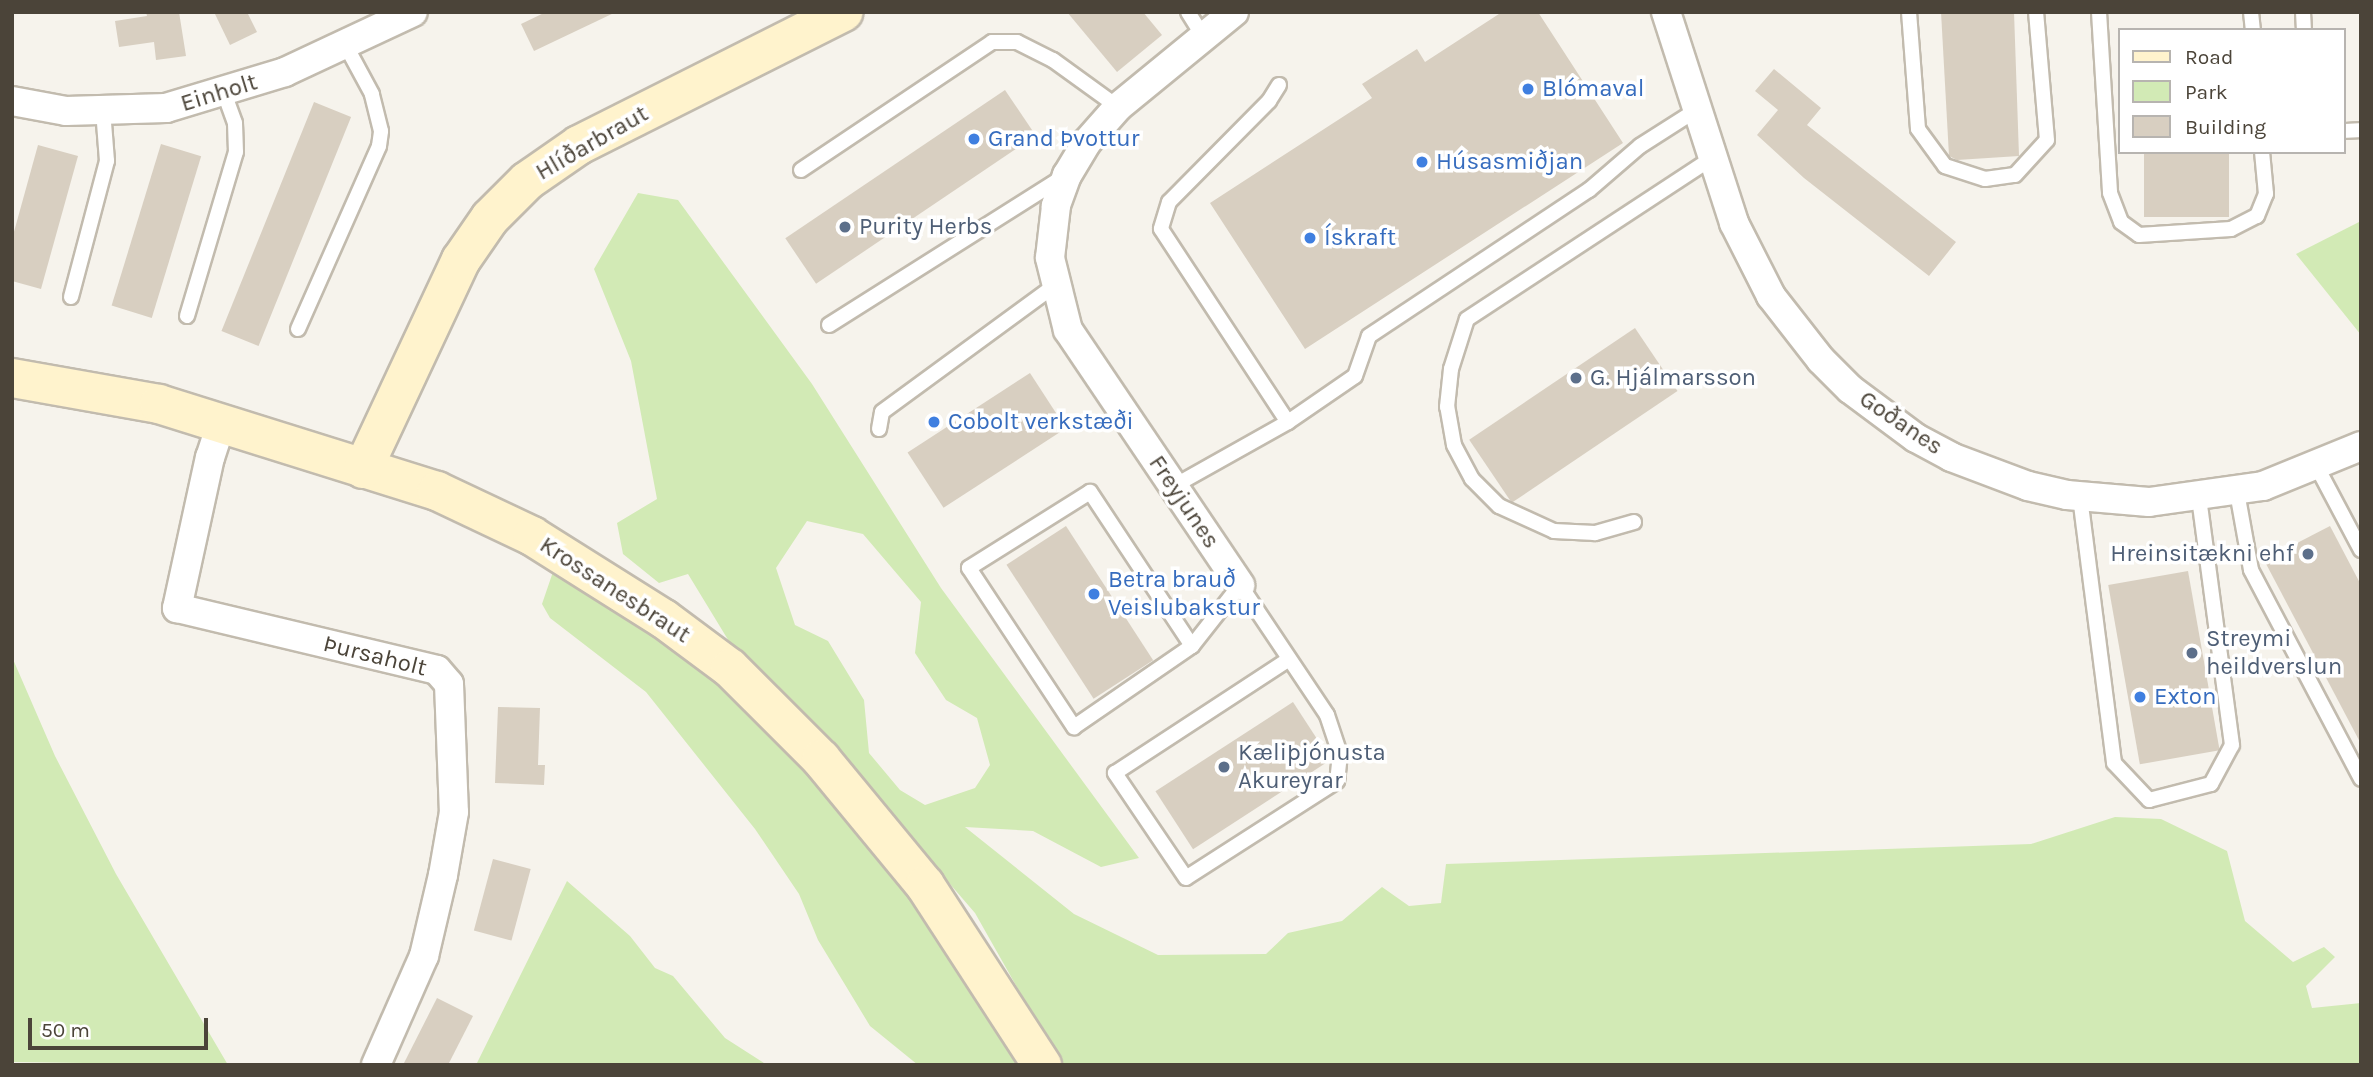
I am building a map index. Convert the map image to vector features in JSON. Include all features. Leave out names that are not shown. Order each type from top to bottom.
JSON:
[{"type":"street","name":"Einholt","points":[[12,101],[66,111],[166,108],[224,93],[345,44],[412,12]]},
{"type":"street","name":"Hlíðarbraut","points":[[363,469],[461,260],[489,218],[527,181],[579,145],[843,12]]},
{"type":"street","name":"Freyjunes","points":[[1234,12],[1118,107],[1087,142],[1067,174],[1054,219],[1050,258],[1054,286],[1068,330],[1083,356],[1240,585]]},
{"type":"street","name":"Goðanes","points":[[1666,12],[1734,223],[1771,296],[1804,340],[1850,389],[1893,422],[1951,457],[2028,486],[2080,497],[2149,502],[2199,499],[2237,492],[2358,452]]},
{"type":"street","name":"Krossanesbraut","points":[[12,378],[150,402],[437,491],[532,536],[664,619],[730,668],[821,759],[925,885],[1042,1065]]},
{"type":"street","name":"Þursaholt","points":[[221,424],[210,457],[177,608],[437,670],[449,684],[454,812],[443,875],[424,956],[376,1065]]},
{"type":"lane","points":[[1188,12],[1203,36]]},
{"type":"lane","points":[[1909,12],[1918,129],[1945,166],[1985,179],[2015,176],[2047,140],[2036,12]]},
{"type":"lane","points":[[2099,12],[2110,193],[2121,222],[2139,235],[2231,229],[2257,216],[2266,194],[2262,154]]},
{"type":"lane","points":[[801,170],[992,42],[1017,43],[1053,60],[1118,107]]},
{"type":"lane","points":[[298,329],[379,146],[375,104],[345,44]]},
{"type":"lane","points":[[1279,85],[1269,101],[1169,202],[1161,229],[1288,422]]},
{"type":"lane","points":[[187,316],[236,152],[235,123],[224,93]]},
{"type":"lane","points":[[1174,486],[1288,422],[1355,376],[1369,336],[1590,190],[1640,146],[1698,109]]},
{"type":"lane","points":[[71,297],[107,161],[103,110]]},
{"type":"lane","points":[[1634,522],[1595,533],[1554,531],[1499,506],[1472,479],[1454,445],[1447,407],[1451,369],[1467,319],[1712,158]]},
{"type":"lane","points":[[829,325],[1067,174]]},
{"type":"lane","points":[[879,429],[882,412],[1054,286]]},
{"type":"lane","points":[[2318,467],[2361,550]]},
{"type":"lane","points":[[1192,646],[1090,492],[969,568],[1074,727],[1192,646],[1240,585],[1327,715],[1340,754],[1337,782],[1186,878],[1115,773],[1289,659]]},
{"type":"lane","points":[[2237,492],[2251,570],[2361,779]]},
{"type":"lane","points":[[2080,497],[2114,764],[2149,800],[2211,784],[2232,745],[2199,499]]},
{"type":"green space","points":[[638,193],[678,200],[812,384],[941,588],[1139,858],[1101,867],[1033,831],[965,827],[1074,914],[1158,955],[1266,954],[1288,933],[1342,921],[1382,887],[1409,906],[1441,903],[1446,864],[2031,844],[2115,817],[2161,819],[2227,851],[2245,921],[2293,962],[2324,947],[2335,957],[2306,986],[2312,1008],[2361,1003],[2361,1065],[1061,1065],[975,913],[843,760],[730,643],[688,574],[659,583],[623,554],[617,523],[657,499],[631,361],[594,269]],"holes":[[[807,521],[863,534],[921,602],[915,653],[946,700],[977,718],[990,765],[975,788],[925,805],[900,790],[869,753],[864,700],[828,641],[795,625],[776,568]]]},
{"type":"green space","points":[[2361,221],[2361,335],[2296,254]]},
{"type":"green space","points":[[556,563],[685,654],[803,756],[922,900],[1033,1065],[918,1065],[870,1026],[818,940],[799,894],[755,829],[646,692],[550,618],[542,604]]},
{"type":"green space","points":[[12,657],[55,756],[116,874],[228,1065],[12,1062]]},
{"type":"green space","points":[[567,881],[630,936],[655,968],[673,976],[725,1038],[767,1065],[476,1065]]},
{"type":"building","points":[[146,12],[179,12],[186,56],[156,60],[154,42],[119,47],[115,21],[147,16]]},
{"type":"building","points":[[214,12],[247,12],[257,32],[230,45]]},
{"type":"building","points":[[546,12],[616,12],[534,51],[521,24]]},
{"type":"building","points":[[1067,12],[1143,12],[1162,35],[1117,72]]},
{"type":"building","points":[[1502,12],[1538,12],[1623,143],[1305,349],[1210,203],[1372,98],[1362,84],[1417,49],[1425,62]]},
{"type":"building","points":[[1941,12],[2014,12],[2019,156],[1957,160],[1949,156]]},
{"type":"building","points":[[1774,69],[1821,108],[1807,125],[1956,242],[1929,276],[1804,178],[1757,135],[1778,110],[1755,91]]},
{"type":"building","points":[[1005,90],[1036,136],[816,284],[785,238]]},
{"type":"building","points":[[314,102],[351,117],[259,346],[221,331]]},
{"type":"building","points":[[161,144],[201,156],[152,318],[112,306]]},
{"type":"building","points":[[38,145],[78,156],[41,289],[12,281],[12,239]]},
{"type":"building","points":[[2144,154],[2229,154],[2229,217],[2144,217]]},
{"type":"building","points":[[1635,328],[1677,391],[1512,503],[1469,440]]},
{"type":"building","points":[[1030,373],[1066,428],[944,508],[908,453]]},
{"type":"building","points":[[1066,526],[1153,660],[1094,699],[1006,565]]},
{"type":"building","points":[[2330,526],[2361,585],[2361,744],[2264,560]]},
{"type":"building","points":[[2188,571],[2220,750],[2140,764],[2108,585]]},
{"type":"building","points":[[1293,702],[1331,760],[1193,849],[1155,791]]},
{"type":"building","points":[[498,707],[540,708],[538,765],[545,765],[544,785],[495,783]]},
{"type":"building","points":[[493,859],[531,869],[512,941],[474,930]]},
{"type":"building","points":[[437,998],[473,1016],[448,1065],[403,1065]]},
{"type":"place","name":"Blómaval","points":[[1528,89]]},
{"type":"place","name":"Grand Þvottur","points":[[974,139]]},
{"type":"place","name":"Húsasmiðjan","points":[[1422,162]]},
{"type":"place","name":"Purity Herbs","points":[[845,227]]},
{"type":"place","name":"Ískraft","points":[[1310,238]]},
{"type":"place","name":"G. Hjálmarsson","points":[[1576,378]]},
{"type":"place","name":"Cobolt verkstæði","points":[[934,422]]},
{"type":"place","name":"Hreinsitækni ehf","points":[[2308,554]]},
{"type":"place","name":"Betra brauð Veislubakstur","points":[[1094,594]]},
{"type":"place","name":"Streymi heildverslun","points":[[2192,653]]},
{"type":"place","name":"Exton","points":[[2140,697]]},
{"type":"place","name":"Kæliþjónusta Akureyrar","points":[[1224,767]]}]
